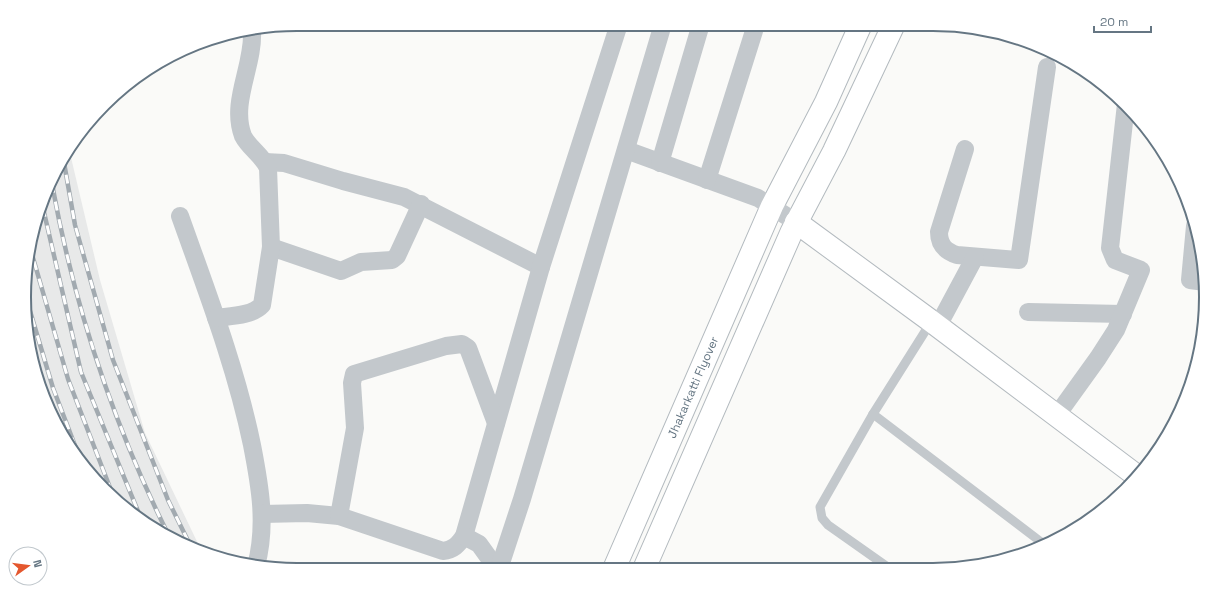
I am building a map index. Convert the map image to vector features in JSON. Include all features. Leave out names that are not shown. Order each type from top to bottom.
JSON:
[{"type":"main road","name":"Jhakarkatti Flyover","points":[[617,563],[772,206],[826,102],[858,31]]},
{"type":"main road","points":[[647,563],[796,222],[834,152],[891,31]]},
{"type":"main road","points":[[796,222],[935,324],[1132,473]]},
{"type":"street","points":[[262,514],[307,513],[339,516],[443,551],[450,550],[459,544],[464,536],[541,267],[617,31]]},
{"type":"street","points":[[500,563],[525,491],[661,31]]},
{"type":"street","points":[[660,163],[699,31]]},
{"type":"street","points":[[707,180],[754,31]]},
{"type":"street","points":[[216,318],[252,312],[262,305],[271,247],[269,174],[265,162],[244,137],[239,119],[239,107],[252,35]]},
{"type":"street","points":[[965,149],[939,232],[939,240],[942,247],[948,252],[957,255],[1019,260],[1047,67]]},
{"type":"street","points":[[1056,415],[1098,358],[1123,314],[1141,270],[1122,264],[1115,260],[1110,248],[1125,113]]},
{"type":"street","points":[[626,150],[758,198],[796,222]]},
{"type":"street","points":[[265,162],[284,163],[343,182],[393,194],[420,204],[541,267]]},
{"type":"street","points":[[271,247],[341,271],[361,262],[392,260],[397,256],[420,204]]},
{"type":"street","points":[[180,216],[240,391],[261,490],[261,538],[257,560]]},
{"type":"street","points":[[1193,243],[1190,280],[1198,281]]},
{"type":"street","points":[[935,324],[975,257]]},
{"type":"street","points":[[1028,312],[1123,314]]},
{"type":"street","points":[[339,516],[355,428],[352,383],[354,374],[446,346],[462,344],[468,348],[496,423]]},
{"type":"street","points":[[464,536],[479,544],[493,563]]},
{"type":"lane","points":[[883,563],[828,525],[822,518],[820,507],[873,414],[935,324]]},
{"type":"lane","points":[[873,414],[1040,541]]},
{"type":"shaded area","points":[[71,157],[100,280],[145,433],[198,544],[179,536],[149,518],[109,485],[76,445],[58,415],[45,383],[33,332],[31,297],[33,262],[45,211],[58,179]]},
{"type":"railway","points":[[65,168],[75,225],[113,360],[168,500],[187,540]]},
{"type":"railway","points":[[53,190],[72,275],[98,364],[131,452],[165,528]]},
{"type":"railway","points":[[44,213],[81,372],[137,510]]},
{"type":"railway","points":[[33,259],[68,379],[109,485]]},
{"type":"railway","points":[[32,319],[53,388],[73,439]]}]
